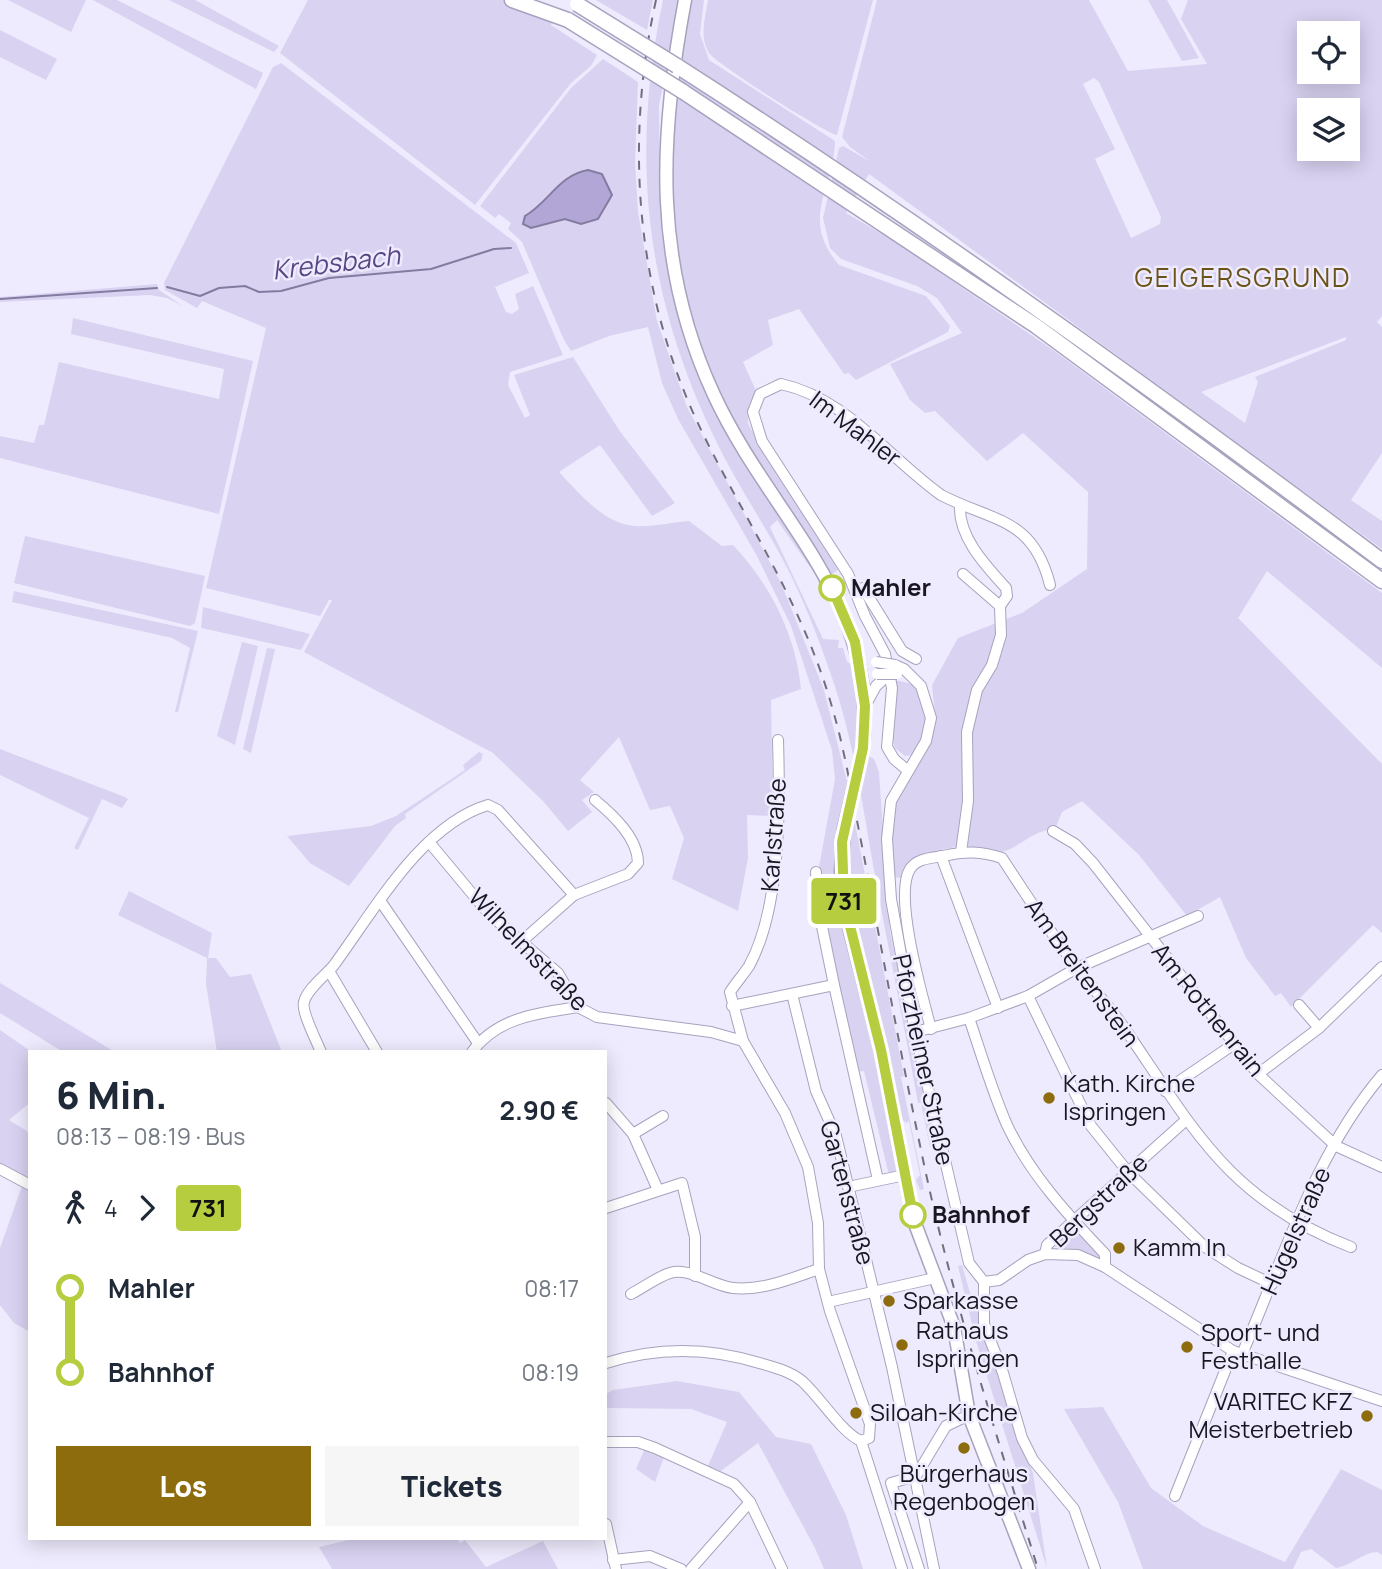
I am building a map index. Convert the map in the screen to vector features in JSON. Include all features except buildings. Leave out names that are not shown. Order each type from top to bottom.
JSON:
[{"type":"highway","points":[[512,0],[568,20]]},
{"type":"highway","points":[[535,0],[865,210],[1091,365],[1382,581]]},
{"type":"highway","points":[[573,1],[875,195],[1125,370],[1382,561]]},
{"type":"main road","points":[[685,0],[670,88],[664,156],[670,249],[681,302],[699,359],[719,406],[832,588],[850,628],[860,660],[865,706],[863,748],[844,829],[841,863],[844,902],[881,1050],[918,1233],[954,1326],[970,1415],[1029,1569]]},
{"type":"street","name":"Im Mahler","points":[[907,770],[894,759],[887,747],[892,694],[890,671],[839,558],[762,441],[753,412],[760,394],[781,384],[805,390],[830,404],[931,488],[960,505],[995,515],[1032,543],[1044,561],[1050,585]]},
{"type":"street","points":[[931,1029],[913,957],[905,893],[909,870],[917,861],[961,852],[968,801],[967,732],[977,690],[992,665],[1001,635],[1000,606],[1007,596],[1006,588],[971,542],[959,516],[960,505]]},
{"type":"street","points":[[964,574],[1000,606]]},
{"type":"street","name":"Im Mahler","points":[[856,591],[863,589],[902,651],[916,659]]},
{"type":"street","name":"Pforzheimer Straße","points":[[860,660],[876,662],[914,678],[926,696],[930,728],[926,741],[891,801],[887,839],[894,928],[915,1032],[969,1263],[984,1282]]},
{"type":"street","points":[[863,675],[878,678],[893,671]]},
{"type":"street","points":[[865,706],[878,678]]},
{"type":"street","name":"Karlstraße","points":[[732,1006],[730,992],[748,966],[759,941],[775,880],[778,740]]},
{"type":"street","points":[[521,942],[575,895],[628,874],[638,863],[630,839],[614,816],[595,800]]},
{"type":"street","points":[[320,1050],[303,1003],[381,902],[401,871],[429,842],[467,815],[488,805],[498,810],[575,895]]},
{"type":"street","name":"Am Rothenrain","points":[[1053,831],[1075,844],[1258,1074],[1336,1146],[1382,1167]]},
{"type":"street","name":"Wilhelmstraße","points":[[429,842],[489,914],[558,973],[578,1007],[597,1017],[711,1032],[743,1041]]},
{"type":"street","name":"Am Breitenstein","points":[[961,852],[986,853],[1002,858],[1077,968],[1122,1025],[1185,1121],[1240,1181],[1297,1223],[1351,1247]]},
{"type":"street","points":[[941,856],[998,1008]]},
{"type":"street","points":[[816,872],[817,900],[834,985],[878,1180]]},
{"type":"street","points":[[381,902],[475,1047],[500,1024],[544,1012],[578,1007]]},
{"type":"street","points":[[915,1032],[970,1018],[1028,996],[1077,968],[1198,916]]},
{"type":"street","points":[[1258,1074],[1319,1028],[1382,967]]},
{"type":"street","points":[[329,971],[376,1050]]},
{"type":"street","points":[[607,1359],[666,1349],[743,1357],[793,1375],[826,1405],[852,1437],[861,1441],[869,1438],[870,1424],[819,1269],[818,1223],[808,1167],[785,1113],[743,1041],[732,1006],[834,985]]},
{"type":"street","name":"Gartenstraße","points":[[792,994],[803,1048],[816,1091],[835,1136],[848,1187],[916,1476],[934,1569]]},
{"type":"street","points":[[1028,996],[1091,1126],[1128,1172],[1205,1247],[1238,1268],[1272,1284]]},
{"type":"street","points":[[1299,1005],[1319,1028]]},
{"type":"street","points":[[970,1018],[1007,1124],[1042,1181],[1105,1254],[1105,1267]]},
{"type":"street","points":[[1165,1091],[1234,1044]]},
{"type":"street","name":"Hügelstraße","points":[[1175,1496],[1238,1353],[1272,1284],[1315,1180],[1356,1110],[1382,1075]]},
{"type":"street","points":[[607,1104],[633,1134],[658,1190]]},
{"type":"street","points":[[633,1134],[663,1116]]},
{"type":"street","name":"Bergstraße","points":[[1045,1254],[1047,1245],[1185,1121]]},
{"type":"street","points":[[0,1168],[28,1184]]},
{"type":"street","points":[[848,1187],[905,1175]]},
{"type":"street","points":[[607,1208],[681,1183],[695,1237],[695,1276]]},
{"type":"street","points":[[1095,1569],[1074,1509],[1033,1460],[1021,1433],[984,1324],[984,1282],[999,1280],[1028,1260],[1045,1254],[1077,1255],[1105,1267],[1238,1353],[1382,1401]]},
{"type":"street","points":[[631,1294],[669,1273],[695,1276],[716,1285],[747,1289],[781,1282],[819,1269]]},
{"type":"street","points":[[828,1302],[935,1278]]},
{"type":"street","points":[[919,1569],[891,1483],[916,1476],[946,1426],[970,1415]]},
{"type":"street","points":[[607,1442],[630,1441],[655,1448],[734,1484],[751,1502],[782,1569]]},
{"type":"street","points":[[861,1441],[902,1569]]},
{"type":"street","points":[[691,1569],[751,1502]]},
{"type":"street","points":[[607,1529],[615,1565],[650,1556],[681,1569]]},
{"type":"shaded area","points":[[8,0],[86,0],[71,32]]},
{"type":"shaded area","points":[[93,0],[117,0],[263,73],[256,89]]},
{"type":"shaded area","points":[[169,0],[195,0],[279,46],[274,52]]},
{"type":"shaded area","points":[[308,0],[504,0],[552,23],[551,25],[597,55],[591,66],[571,83],[475,205],[280,53]]},
{"type":"shaded area","points":[[596,0],[653,0],[647,30]]},
{"type":"shaded area","points":[[663,0],[680,0],[659,105],[660,184],[667,256],[685,336],[810,563],[810,567],[777,520],[770,527],[823,639],[839,640],[838,648],[843,648],[847,662],[854,665],[860,690],[856,749],[874,759],[879,772],[890,932],[936,1146],[934,1148],[930,1147],[921,1103],[918,1103],[856,770],[838,696],[797,587],[723,455],[691,385],[659,278],[650,224],[646,169],[647,114]]},
{"type":"shaded area","points":[[689,0],[704,0],[700,34],[709,60],[835,141],[820,218],[821,233],[827,248],[839,265],[926,296],[950,326],[948,332],[856,380],[849,373],[844,374],[799,309],[768,320],[773,345],[743,362],[757,393],[749,404],[748,424],[838,570],[832,574],[727,415],[701,358],[681,287],[671,214],[670,141],[672,105]]},
{"type":"shaded area","points":[[708,0],[873,0],[837,135],[772,98],[709,53],[703,34]]},
{"type":"shaded area","points":[[877,0],[1089,0],[1128,71],[1207,64],[1181,19],[1188,0],[1382,0],[1382,316],[1377,322],[1382,327],[1382,453],[1351,500],[1382,521],[1382,549],[869,174],[846,213],[894,241],[1053,350],[1382,593],[1382,668],[1267,571],[1238,618],[1382,764],[1382,933],[1373,925],[1291,1007],[1281,993],[1275,996],[1246,958],[1220,897],[1187,916],[1139,855],[1082,801],[1062,812],[1055,829],[1041,832],[1005,851],[962,847],[947,849],[915,858],[902,878],[892,877],[892,818],[896,802],[931,740],[935,715],[932,685],[958,638],[1022,613],[1087,569],[1088,492],[1023,433],[987,461],[935,411],[925,413],[910,400],[890,364],[962,333],[937,298],[917,286],[841,259],[830,248],[823,218],[839,148],[843,146],[871,162],[850,147],[842,137]],"holes":[[[1094,78],[1099,82],[1161,217],[1160,224],[1131,238],[1095,159],[1115,149],[1083,84]],[[1346,337],[1346,340],[1255,377],[1258,382],[1245,423],[1201,392]]]},
{"type":"shaded area","points":[[1148,0],[1167,0],[1199,58],[1182,61]]},
{"type":"shaded area","points":[[0,30],[57,59],[46,80],[0,57]]},
{"type":"shaded area","points":[[603,59],[638,82],[635,163],[638,212],[657,321],[687,407],[781,583],[824,690],[847,782],[924,1189],[920,1190],[916,1180],[920,1175],[909,1121],[906,1123],[898,1115],[848,900],[846,846],[853,819],[841,814],[837,833],[842,911],[899,1157],[898,1169],[889,1175],[864,1071],[857,1072],[822,912],[819,867],[835,779],[832,750],[791,626],[757,556],[678,419],[662,383],[648,327],[609,336],[571,351],[522,242],[508,229],[511,223],[499,214],[495,218],[480,206],[571,88]]},
{"type":"shaded area","points":[[281,63],[516,243],[529,273],[495,287],[506,312],[512,314],[519,309],[515,294],[533,286],[563,355],[510,372],[508,385],[525,418],[530,415],[514,375],[573,357],[619,430],[675,503],[652,516],[600,445],[559,472],[590,504],[618,522],[643,526],[689,521],[722,546],[733,545],[759,576],[779,611],[793,649],[801,689],[771,700],[773,816],[747,815],[748,858],[738,911],[672,879],[684,838],[670,806],[650,810],[619,737],[580,780],[594,792],[582,800],[592,812],[568,831],[543,801],[493,753],[304,652],[332,600],[329,600],[320,616],[206,588],[266,328],[202,301],[197,308],[165,290],[164,283],[273,67]]},
{"type":"shaded area","points":[[588,170],[602,174],[612,195],[598,219],[581,224],[565,219],[531,228],[523,224],[525,216],[569,177]]},
{"type":"shaded area","points":[[157,284],[159,290],[183,306],[167,298],[150,295],[0,302],[0,297]]},
{"type":"shaded area","points":[[1019,303],[1304,511],[1382,573],[1018,306]]},
{"type":"shaded area","points":[[73,318],[253,361],[219,514],[0,458],[0,436],[34,443],[39,425],[44,425],[59,362],[219,399],[224,369],[71,334]]},
{"type":"shaded area","points":[[25,536],[205,576],[195,623],[190,626],[14,583]]},
{"type":"shaded area","points":[[14,591],[198,631],[178,712],[175,712],[190,648],[172,638],[12,602]]},
{"type":"shaded area","points":[[203,607],[310,634],[301,650],[201,628]]},
{"type":"shaded area","points":[[242,642],[258,646],[235,745],[217,736]]},
{"type":"shaded area","points":[[267,648],[275,649],[251,753],[243,749]]},
{"type":"shaded area","points":[[895,680],[912,684],[923,701],[925,728],[912,755],[905,756],[895,748]]},
{"type":"shaded area","points":[[0,749],[128,799],[122,808],[102,799],[78,850],[74,848],[89,818],[0,775]]},
{"type":"shaded area","points":[[479,752],[483,754],[481,761],[405,814],[406,818],[395,826],[349,886],[310,863],[287,836],[371,826],[396,816],[465,770],[463,765]]},
{"type":"shaded area","points":[[129,891],[212,933],[208,958],[216,958],[230,977],[251,974],[281,1050],[217,1050],[206,984],[207,958],[118,915]]},
{"type":"shaded area","points":[[0,983],[112,1050],[60,1050],[0,1013]]},
{"type":"shaded area","points":[[0,1030],[29,1050],[28,1105],[9,1120],[28,1132],[28,1181],[0,1166]]},
{"type":"shaded area","points":[[22,1186],[28,1189],[28,1331],[14,1323],[0,1305],[0,1248]]},
{"type":"shaded area","points":[[1073,1228],[1094,1251],[1100,1253],[1100,1260],[1080,1251],[1053,1246]]},
{"type":"shaded area","points":[[962,1265],[970,1293],[978,1301],[978,1321],[1033,1473],[1047,1568],[976,1341],[958,1266]]},
{"type":"shaded area","points":[[677,1381],[739,1392],[776,1437],[811,1444],[846,1515],[863,1569],[824,1569],[758,1443],[721,1471],[708,1466],[727,1422],[691,1409],[607,1408],[607,1393],[613,1390]]},
{"type":"shaded area","points":[[1103,1407],[1151,1488],[1203,1526],[1285,1562],[1341,1469],[1382,1490],[1382,1555],[1372,1553],[1336,1568],[1311,1549],[1301,1552],[1293,1569],[1143,1569],[1118,1502],[1064,1409]]},
{"type":"shaded area","points":[[645,1448],[664,1457],[655,1482],[636,1469]]},
{"type":"shaded area","points":[[349,1540],[458,1540],[460,1543],[465,1540],[486,1567],[543,1541],[558,1569],[332,1569],[319,1547]]},
{"type":"waterway","name":"Krebsbach","points":[[167,287],[200,296],[219,288],[245,286],[259,292],[281,291],[329,278],[431,269],[494,249],[511,248]]},
{"type":"waterway","points":[[0,299],[157,288]]},
{"type":"railway","points":[[656,0],[640,112],[639,169],[651,280],[664,334],[683,388],[706,440],[807,636],[832,707],[849,779],[906,1076],[945,1256],[974,1361],[1038,1569]]},
{"type":"bus line","name":"731","points":[[832,588],[855,642],[865,688],[863,748],[842,842],[844,902],[881,1050],[913,1215]]},
{"type":"place","name":"Mahler","points":[[832,588]]},
{"type":"place","name":"Kath. Kirche Ispringen","points":[[1049,1098]]},
{"type":"place","name":"Bahnhof","points":[[913,1215]]},
{"type":"place","name":"Kamm In","points":[[1119,1248]]},
{"type":"place","name":"Sparkasse","points":[[889,1301]]},
{"type":"place","name":"Rathaus Ispringen","points":[[902,1345]]},
{"type":"place","name":"Sport- und Festhalle","points":[[1187,1347]]},
{"type":"place","name":"Siloah-Kirche","points":[[856,1413]]},
{"type":"place","name":"VARITEC KFZ Meisterbetrieb","points":[[1367,1416]]},
{"type":"place","name":"Bürgerhaus Regenbogen","points":[[964,1448]]},
{"type":"district","name":"GEIGERSGRUND","points":[[1243,278]]}]
